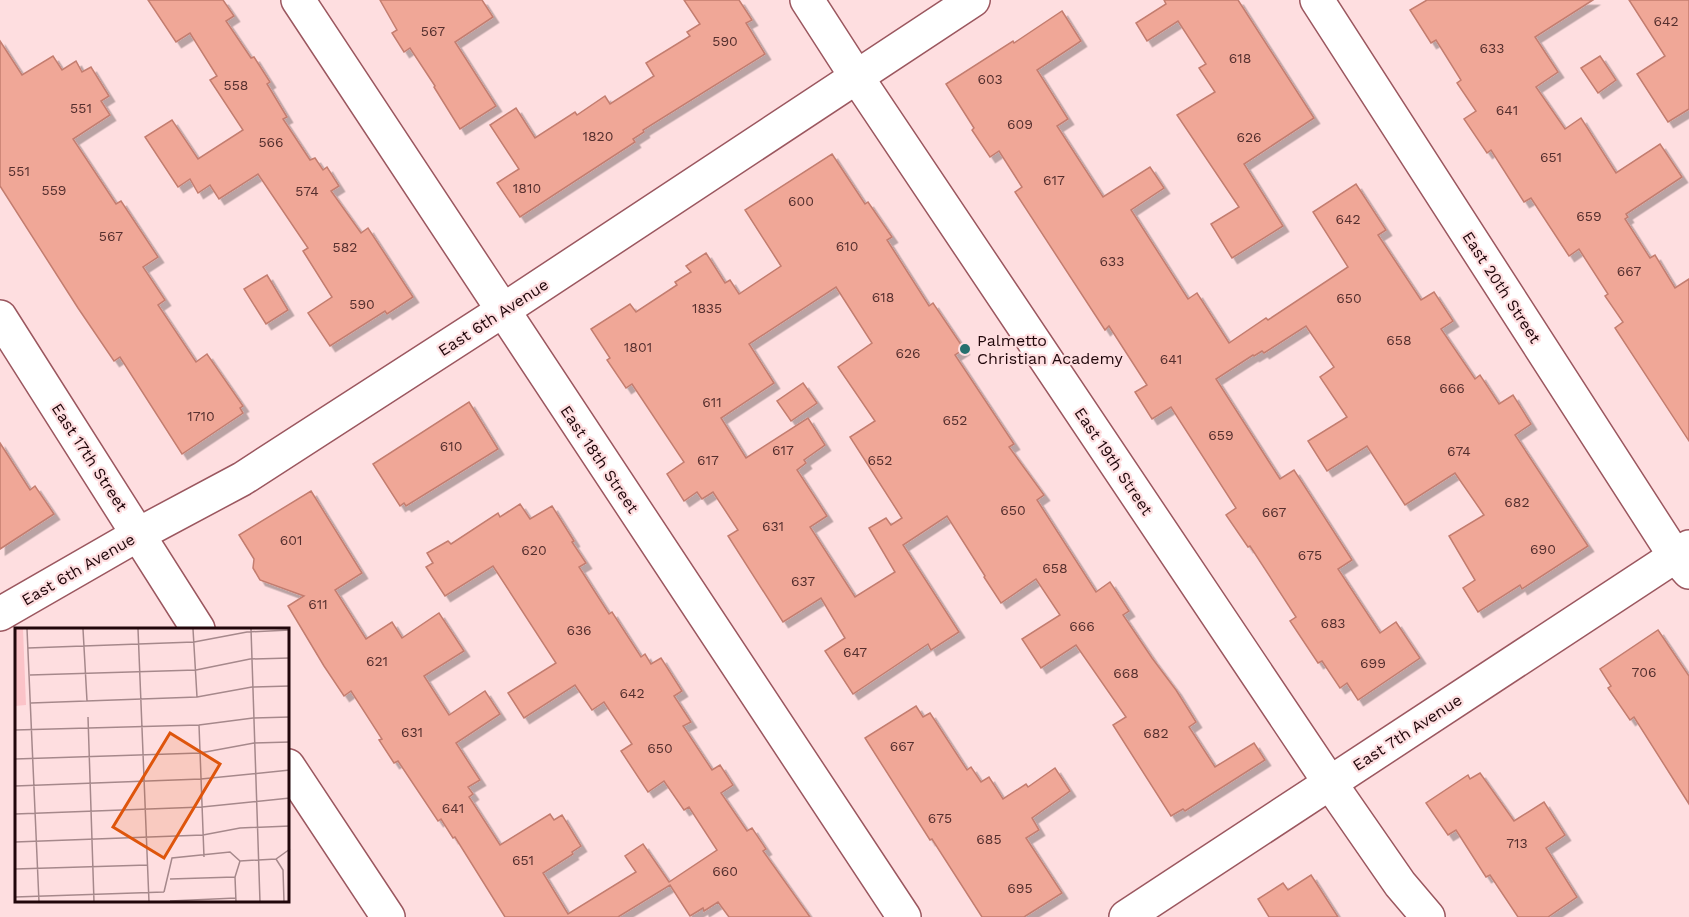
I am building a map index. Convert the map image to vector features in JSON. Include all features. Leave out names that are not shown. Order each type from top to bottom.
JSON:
[{"type":"street","name":"East 18th Street","points":[[298,0],[904,917]]},
{"type":"street","name":"East 19th Street","points":[[807,0],[1330,783],[1400,884],[1428,917]]},
{"type":"street","name":"East 6th Avenue","points":[[0,614],[139,534],[242,479],[502,311],[973,0]]},
{"type":"street","name":"East 20th Street","points":[[1317,0],[1684,558]]},
{"type":"street","name":"East 17th Street","points":[[0,317],[197,628]]},
{"type":"street","name":"East 7th Avenue","points":[[1126,917],[1330,783],[1684,558]]},
{"type":"street","points":[[290,769],[388,917]]},
{"type":"building","points":[[148,0],[223,0],[234,16],[226,21],[270,82],[267,84],[287,117],[283,119],[310,160],[315,158],[323,170],[327,167],[339,186],[331,191],[361,233],[368,228],[413,297],[387,314],[385,311],[330,346],[308,313],[332,297],[303,251],[308,248],[258,174],[219,199],[210,185],[198,193],[190,179],[178,187],[145,137],[172,120],[198,159],[243,130],[210,80],[217,76],[190,33],[176,42]]},
{"type":"building","points":[[380,0],[482,0],[493,17],[455,42],[496,106],[460,129],[410,48],[404,52],[392,33],[397,30]]},
{"type":"building","points":[[684,0],[739,0],[752,20],[746,23],[765,54],[643,130],[644,132],[633,139],[635,142],[520,217],[497,183],[519,169],[490,125],[516,108],[535,138],[575,112],[577,115],[605,96],[610,104],[654,76],[646,63],[690,36],[687,32],[700,24]]},
{"type":"building","points":[[1164,0],[1238,0],[1314,118],[1244,164],[1283,226],[1232,258],[1211,224],[1239,207],[1177,115],[1215,92],[1199,68],[1206,64],[1178,21],[1147,41],[1136,23],[1166,4]]},
{"type":"building","points":[[1427,0],[1593,0],[1535,37],[1558,72],[1536,87],[1565,129],[1581,118],[1616,173],[1660,144],[1682,177],[1626,214],[1628,217],[1625,219],[1650,258],[1655,255],[1675,288],[1689,279],[1689,441],[1615,328],[1623,322],[1605,296],[1608,294],[1579,249],[1569,256],[1531,198],[1524,202],[1491,150],[1487,153],[1464,119],[1476,111],[1457,83],[1461,80],[1436,40],[1431,43],[1410,10]]},
{"type":"building","points":[[1629,0],[1689,0],[1689,109],[1668,122],[1637,74],[1665,56]]},
{"type":"building","points":[[1062,11],[1081,41],[1037,70],[1068,119],[1057,126],[1103,197],[1150,167],[1164,188],[1131,210],[1188,299],[1197,293],[1229,343],[1348,267],[1313,212],[1356,184],[1386,230],[1378,235],[1421,300],[1434,292],[1453,321],[1441,329],[1475,379],[1480,375],[1499,404],[1513,395],[1531,424],[1515,435],[1588,546],[1522,589],[1520,585],[1478,612],[1463,588],[1475,580],[1449,536],[1484,515],[1455,473],[1405,505],[1367,446],[1327,471],[1308,441],[1347,417],[1320,377],[1334,367],[1306,326],[1264,353],[1262,351],[1253,355],[1216,379],[1280,479],[1294,470],[1352,560],[1338,569],[1380,633],[1396,622],[1420,658],[1358,700],[1347,683],[1340,688],[1322,661],[1318,663],[1290,621],[1296,617],[1250,546],[1248,547],[1226,515],[1236,508],[1171,407],[1152,419],[1135,392],[1147,385],[1109,326],[1105,330],[1015,192],[1022,187],[999,151],[990,157],[946,84]]},
{"type":"building","points":[[0,41],[22,75],[53,56],[62,70],[76,61],[82,72],[91,67],[109,96],[101,101],[110,115],[73,139],[116,204],[121,201],[158,257],[143,267],[165,300],[158,305],[196,362],[207,354],[243,406],[240,408],[243,413],[182,454],[120,357],[114,361],[78,308],[0,186]]},
{"type":"building","points":[[1600,56],[1616,80],[1598,93],[1581,68]]},
{"type":"building","points":[[832,154],[865,204],[868,202],[892,237],[887,240],[929,306],[933,303],[964,349],[955,355],[1014,444],[1009,447],[1044,495],[1037,500],[1096,592],[1110,582],[1129,611],[1123,615],[1196,722],[1189,727],[1215,767],[1254,743],[1265,760],[1185,811],[1183,809],[1171,816],[1113,725],[1126,717],[1076,645],[1041,668],[1022,639],[1060,615],[1036,579],[1001,603],[947,516],[903,545],[959,632],[931,650],[928,644],[853,694],[825,651],[845,638],[821,598],[783,622],[728,536],[738,530],[713,492],[702,499],[697,492],[684,501],[667,474],[684,462],[632,384],[626,388],[607,360],[610,358],[591,329],[630,304],[636,312],[677,285],[675,282],[691,272],[686,266],[706,253],[725,283],[730,280],[739,294],[781,266],[745,210]],"holes":[[[836,287],[872,343],[838,367],[875,421],[850,437],[902,518],[891,525],[886,518],[869,528],[895,572],[855,597],[810,527],[827,516],[797,470],[806,463],[804,460],[825,445],[808,418],[746,458],[721,418],[774,383],[749,344]]]},
{"type":"building","points":[[267,275],[288,310],[266,324],[244,289]]},
{"type":"building","points":[[803,383],[817,403],[791,421],[777,401]]},
{"type":"building","points":[[469,402],[498,449],[406,506],[404,503],[400,506],[373,464]]},
{"type":"building","points":[[0,443],[30,490],[35,486],[54,514],[0,549]]},
{"type":"building","points":[[311,491],[362,573],[335,590],[366,639],[392,622],[402,638],[439,613],[464,651],[424,676],[449,715],[485,691],[500,714],[456,743],[480,780],[468,787],[473,794],[469,797],[500,845],[550,814],[554,820],[562,815],[581,846],[572,852],[573,854],[543,873],[568,914],[636,872],[625,856],[643,844],[669,882],[717,850],[689,807],[684,810],[664,781],[648,792],[621,751],[632,744],[604,702],[592,710],[575,685],[524,718],[508,693],[556,663],[493,566],[445,596],[426,567],[433,563],[427,553],[448,541],[451,544],[498,513],[500,517],[520,504],[530,519],[552,506],[586,563],[579,567],[609,614],[612,612],[641,657],[645,654],[651,664],[661,658],[682,691],[674,696],[691,722],[683,726],[712,770],[720,765],[733,785],[721,793],[747,831],[752,828],[766,849],[763,851],[810,917],[729,917],[718,902],[690,916],[670,885],[618,917],[505,917],[455,837],[453,838],[441,819],[438,821],[398,761],[394,763],[379,740],[382,739],[351,691],[344,696],[324,666],[288,606],[304,596],[260,580],[253,568],[254,559],[239,535]]},
{"type":"building","points":[[1658,630],[1689,676],[1689,804],[1634,717],[1630,720],[1608,688],[1611,686],[1600,669]]},
{"type":"building","points":[[916,706],[923,717],[930,713],[967,770],[971,767],[981,782],[989,777],[1003,799],[1026,784],[1028,787],[1055,768],[1070,791],[1032,818],[1039,830],[1026,838],[1062,893],[1024,917],[982,917],[865,738]]},
{"type":"building","points":[[1480,773],[1514,821],[1544,802],[1565,835],[1546,848],[1577,897],[1548,917],[1518,917],[1490,875],[1486,877],[1456,830],[1448,835],[1426,803],[1468,775],[1470,779]]},
{"type":"building","points":[[1311,875],[1338,917],[1269,917],[1258,899],[1283,883],[1288,890]]},
{"type":"place","name":"Palmetto Christian Academy","points":[[965,349]]}]
